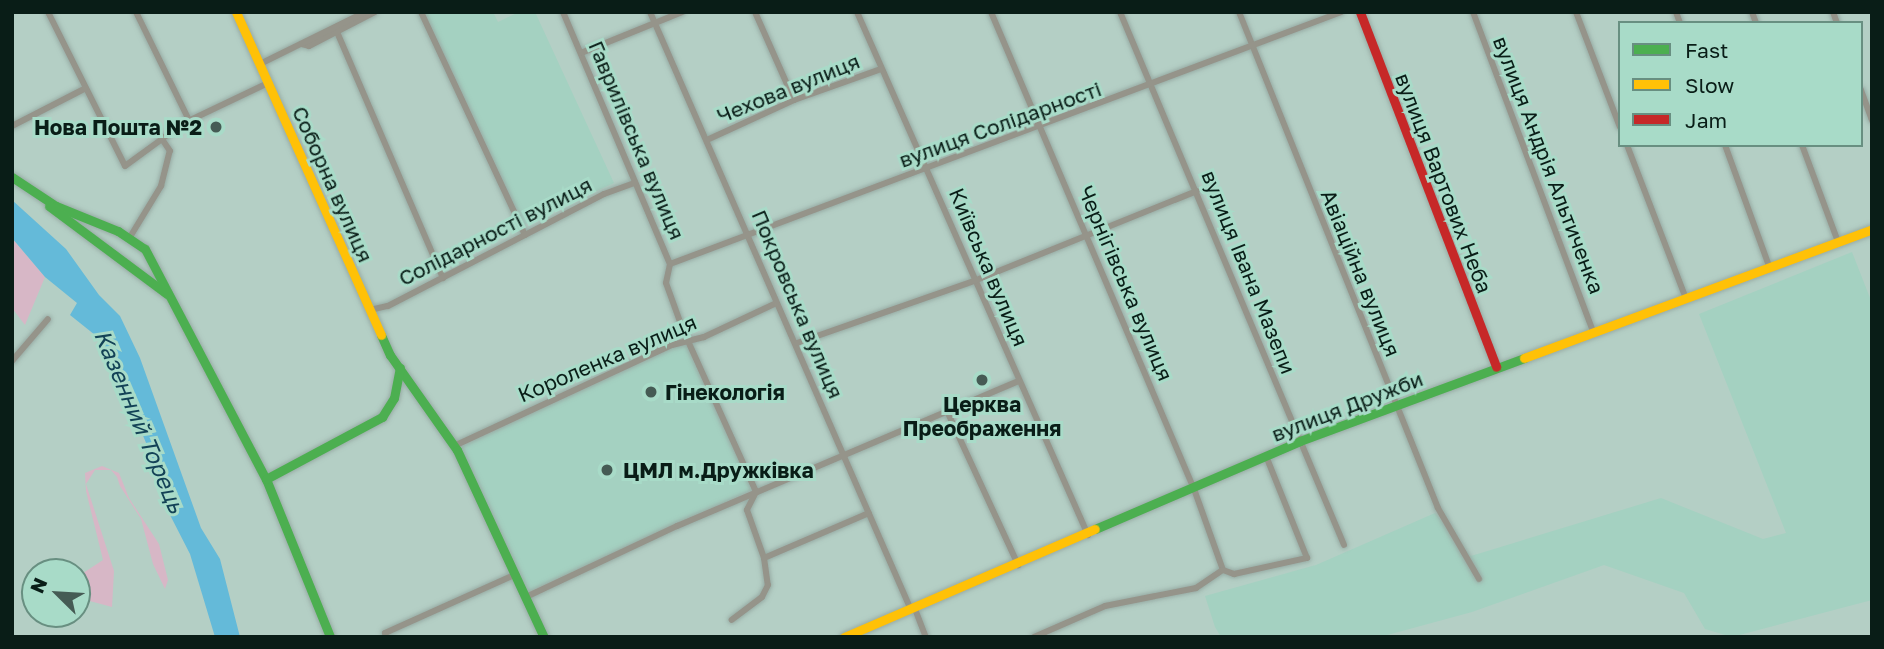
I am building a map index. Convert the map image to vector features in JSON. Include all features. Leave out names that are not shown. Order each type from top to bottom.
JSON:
[{"type":"street","points":[[48,12],[125,166],[180,125],[268,83]]},
{"type":"street","points":[[136,12],[189,120]]},
{"type":"street","name":"Соборна вулиця","points":[[236,12],[370,310],[400,368],[454,446],[544,637]]},
{"type":"street","points":[[260,64],[365,12]]},
{"type":"street","points":[[300,44],[309,46],[375,12]]},
{"type":"street","points":[[421,12],[525,235]]},
{"type":"street","name":"Гаврилівська вулиця","points":[[563,12],[670,264],[666,283],[756,492]]},
{"type":"street","name":"Покровська вулиця","points":[[650,12],[709,139],[750,237],[774,304],[797,343],[843,454],[926,637]]},
{"type":"street","points":[[581,53],[682,12]]},
{"type":"street","points":[[755,12],[794,100]]},
{"type":"street","name":"Київська вулиця","points":[[858,12],[881,69],[928,169],[974,281],[1088,535]]},
{"type":"street","name":"Чернігівська вулиця","points":[[991,12],[1038,128],[1086,233],[1194,489],[1223,570]]},
{"type":"street","name":"вулиця Івана Мазепи","points":[[1120,12],[1344,545]]},
{"type":"street","name":"Авіаційна вулиця","points":[[1239,12],[1394,404],[1438,508],[1479,579]]},
{"type":"street","name":"вулиця Солідарності","points":[[670,264],[750,237],[1341,12]]},
{"type":"street","name":"вулиця Вартових Неба","points":[[1360,12],[1496,367]]},
{"type":"street","name":"вулиця Андрія Альтиченка","points":[[1473,12],[1593,331]]},
{"type":"street","points":[[1576,12],[1618,122]]},
{"type":"street","points":[[337,32],[443,278]]},
{"type":"street","name":"Чехова вулиця","points":[[709,139],[794,100],[881,69]]},
{"type":"street","points":[[12,126],[85,89]]},
{"type":"street","points":[[1863,95],[1872,120]]},
{"type":"street","points":[[130,237],[164,177],[170,151],[162,138]]},
{"type":"street","points":[[1628,147],[1686,299]]},
{"type":"street","points":[[1726,147],[1769,266]]},
{"type":"street","points":[[1803,147],[1838,242]]},
{"type":"street","points":[[14,179],[56,206],[130,237],[145,250],[266,479],[330,637]]},
{"type":"street","points":[[14,179],[170,297]]},
{"type":"street","name":"Солідарності вулиця","points":[[370,310],[388,306],[525,235],[635,183]]},
{"type":"street","points":[[797,343],[974,281],[1086,233],[1197,191]]},
{"type":"street","name":"вулиця Дружби","points":[[844,637],[1088,535],[1300,441],[1872,229]]},
{"type":"street","name":"Короленка вулиця","points":[[454,446],[661,350],[692,341],[774,304]]},
{"type":"street","points":[[12,361],[48,319]]},
{"type":"street","points":[[266,479],[382,417],[394,398],[400,368]]},
{"type":"street","points":[[526,597],[756,492],[1019,381]]},
{"type":"street","points":[[947,411],[1018,565]]},
{"type":"street","points":[[1034,637],[1105,607],[1196,588],[1223,570],[1234,573],[1307,558],[1266,456]]},
{"type":"street","points":[[732,620],[762,597],[768,585],[764,558],[747,510],[756,492]]},
{"type":"street","points":[[764,558],[869,513]]},
{"type":"street","points":[[385,635],[516,573]]},
{"type":"shaded area","points":[[423,12],[493,12],[498,22],[519,12],[535,12],[614,183],[522,226]]},
{"type":"shaded area","points":[[12,238],[45,277],[25,325],[12,308]]},
{"type":"shaded area","points":[[1852,252],[1872,303],[1872,600],[1732,637],[1705,629],[1684,593],[1604,565],[1472,612],[1380,637],[1221,637],[1215,627],[1205,596],[1316,565],[1435,513],[1471,556],[1661,498],[1763,539],[1786,533],[1699,314]]},
{"type":"shaded area","name":"ЦМЛ м.Дружківка","points":[[691,344],[752,490],[528,592],[460,447],[674,347]]},
{"type":"shaded area","points":[[102,466],[119,473],[129,498],[159,544],[168,580],[165,589],[153,564],[141,519],[120,486],[117,477],[111,470],[95,470],[86,484],[114,571],[112,607],[91,601],[91,568],[103,560],[86,491],[85,473]]},
{"type":"water","name":"Казенний Торець","points":[[12,200],[66,249],[99,295],[120,316],[140,358],[201,528],[220,559],[240,637],[215,637],[190,554],[169,513],[162,481],[113,364],[100,339],[70,315],[77,303],[45,277],[12,238]]},
{"type":"traffic: fast","points":[[12,177],[56,206],[118,231],[145,249],[266,479],[330,637]]},
{"type":"traffic: fast","points":[[49,206],[167,294]]},
{"type":"traffic: fast","points":[[381,335],[390,355],[457,450],[544,637]]},
{"type":"traffic: fast","points":[[1095,529],[1300,441],[1524,358]]},
{"type":"traffic: fast","points":[[266,479],[382,417],[394,398],[400,368]]},
{"type":"traffic: slow","points":[[236,12],[381,335]]},
{"type":"traffic: slow","points":[[1524,358],[1872,229]]},
{"type":"traffic: slow","points":[[844,637],[1095,529]]},
{"type":"traffic: jam","points":[[1360,12],[1496,367]]},
{"type":"place","name":"Нова Пошта №2","points":[[216,127]]},
{"type":"place","name":"Церква Преображення","points":[[982,380]]},
{"type":"place","name":"Гінекологія","points":[[651,392]]},
{"type":"place","name":"ЦМЛ м.Дружківка","points":[[607,470]]}]
